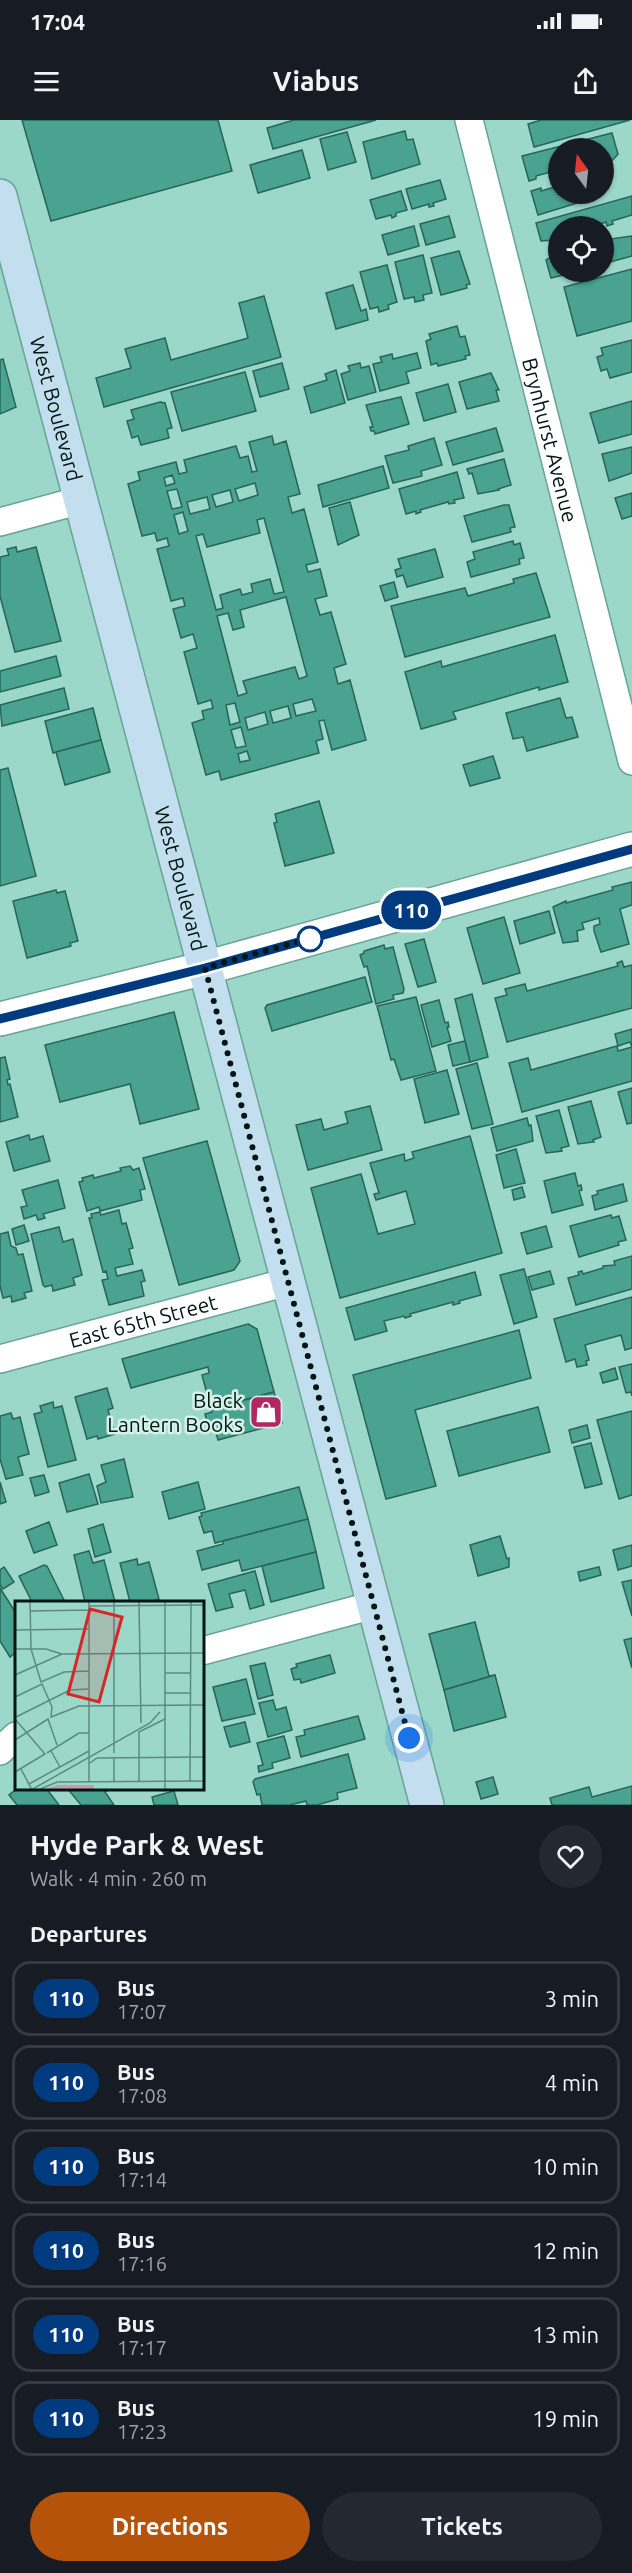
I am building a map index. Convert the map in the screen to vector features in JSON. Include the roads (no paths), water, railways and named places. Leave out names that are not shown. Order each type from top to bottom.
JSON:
[{"type":"main road","name":"West Boulevard","points":[[0,196],[427,1805]]},
{"type":"street","name":"Brynhurst Avenue","points":[[469,120],[632,760]]},
{"type":"street","points":[[0,522],[81,500]]},
{"type":"street","points":[[0,1018],[205,968],[632,849]]},
{"type":"street","name":"East 65th Street","points":[[0,1359],[288,1282]]},
{"type":"street","points":[[204,1650],[374,1605]]},
{"type":"street","points":[[0,1751],[15,1737]]},
{"type":"place","name":"Black Lantern Books","points":[[266,1412]]}]
